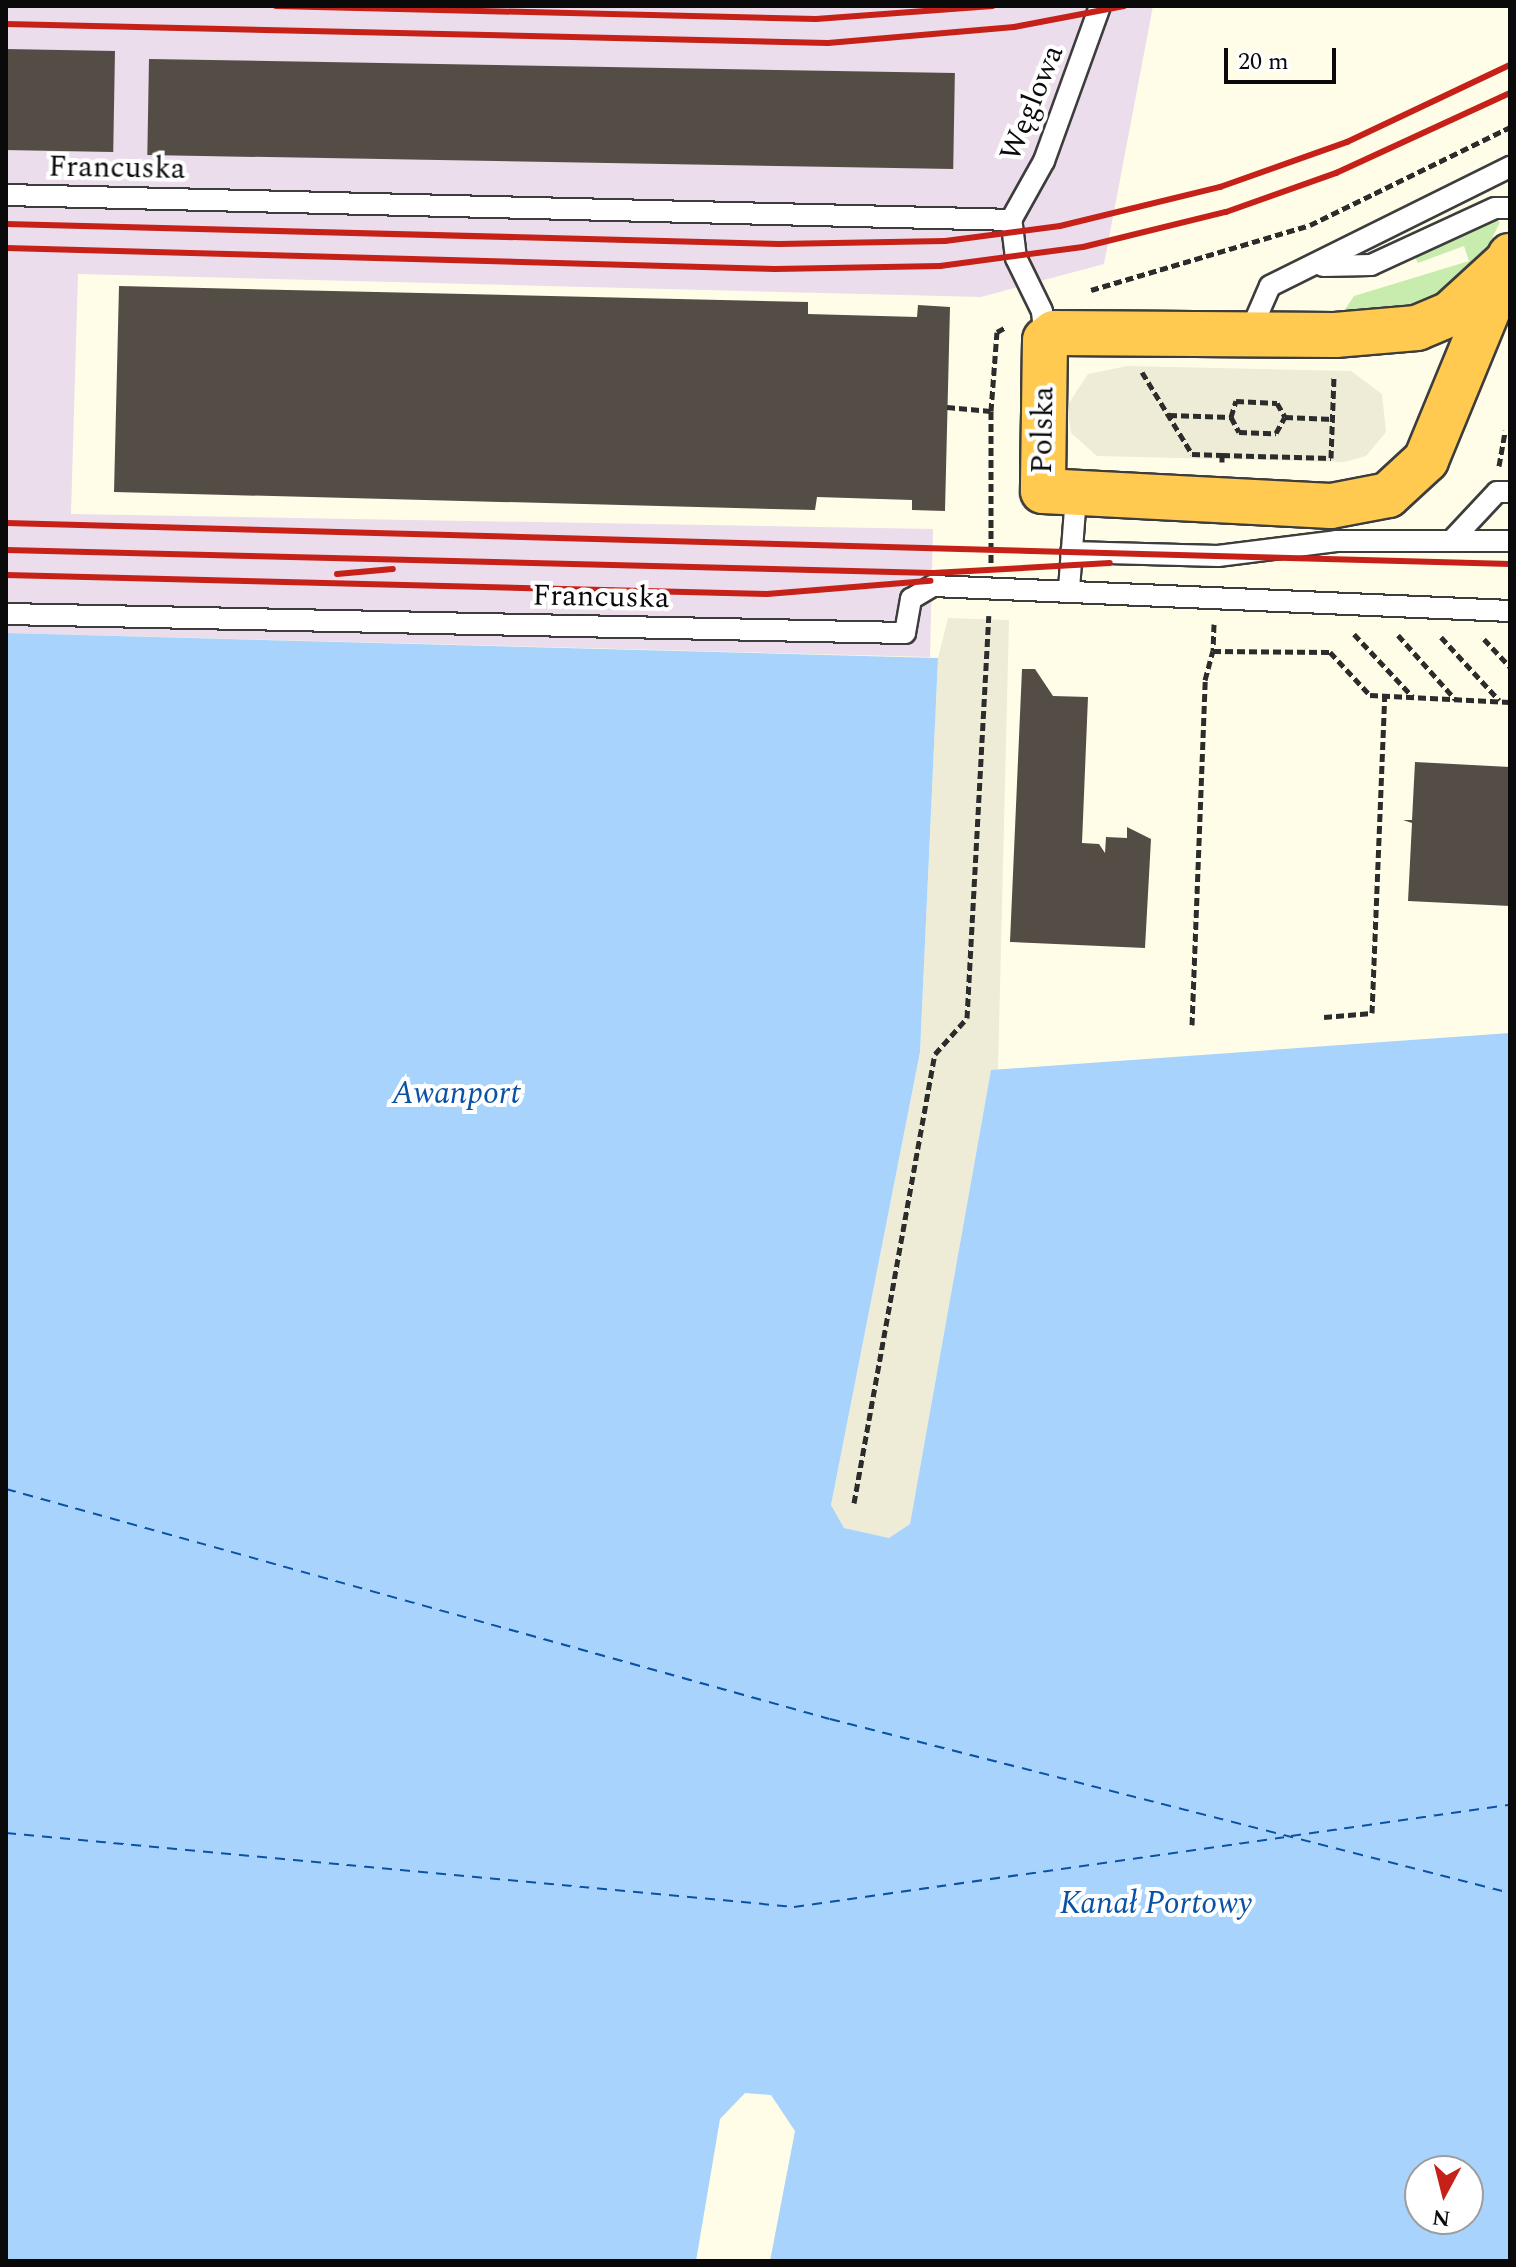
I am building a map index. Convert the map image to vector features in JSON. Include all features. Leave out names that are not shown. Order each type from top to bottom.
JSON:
[{"type":"highway","name":"Polska","points":[[1509,258],[1426,460],[1409,481],[1365,503],[1262,503],[1076,496],[1043,491],[1040,480],[1043,325],[1071,332],[1249,334],[1417,328],[1460,306],[1509,258]]},
{"type":"lane","name":"Węglowa","points":[[1011,220],[1044,161],[1100,6]]},
{"type":"lane","points":[[1249,334],[1270,286],[1323,266],[1359,239],[1510,167]]},
{"type":"lane","name":"Francuska","points":[[6,195],[1011,220]]},
{"type":"lane","points":[[1323,266],[1371,265],[1495,208],[1510,208]]},
{"type":"lane","points":[[1011,220],[1016,258],[1043,325]]},
{"type":"lane","points":[[1453,539],[1497,492],[1510,492]]},
{"type":"lane","points":[[1076,496],[1069,589],[1510,611]]},
{"type":"lane","points":[[1262,503],[1336,541]]},
{"type":"lane","points":[[1071,552],[1241,555],[1336,541],[1510,541]]},
{"type":"lane","name":"Francuska","points":[[6,614],[905,633],[911,599],[933,586],[1069,589]]},
{"type":"path","points":[[1043,325],[1117,280],[1310,225],[1510,127]]},
{"type":"path","points":[[1142,366],[1192,454],[1222,458],[1331,458],[1334,371]]},
{"type":"path","points":[[1236,401],[1277,403],[1285,417],[1276,433],[1239,432],[1231,417],[1236,401]]},
{"type":"path","points":[[947,407],[991,411]]},
{"type":"path","points":[[1168,415],[1231,417]]},
{"type":"path","points":[[1285,417],[1333,419]]},
{"type":"path","points":[[1498,475],[1505,431]]},
{"type":"path","points":[[991,558],[992,533]]},
{"type":"path","points":[[854,1503],[935,1054],[967,1018],[989,612]]},
{"type":"path","points":[[1192,1025],[1205,680],[1213,651],[1214,616]]},
{"type":"path","points":[[1347,626],[1414,697]]},
{"type":"path","points":[[1390,627],[1456,699]]},
{"type":"path","points":[[1434,630],[1500,701]]},
{"type":"path","points":[[1476,630],[1510,667]]},
{"type":"path","points":[[1213,651],[1330,652],[1370,695],[1510,702]]},
{"type":"path","points":[[1324,1017],[1372,1013],[1385,696]]},
{"type":"shaded area","points":[[6,6],[1153,6],[1104,264],[981,297],[78,274],[71,514],[933,529],[930,657],[6,633]]},
{"type":"shaded area","points":[[1127,366],[1351,371],[1382,394],[1386,432],[1366,456],[1344,462],[1097,456],[1071,433],[1067,406],[1088,374]]},
{"type":"shaded area","points":[[948,618],[1009,620],[998,1070],[991,1070],[910,1524],[889,1538],[844,1528],[831,1505],[920,1052],[938,658]]},
{"type":"green space","points":[[1495,220],[1500,222],[1482,259],[1447,296],[1387,314],[1344,311],[1354,296],[1469,261],[1464,246],[1418,263],[1415,257]]},
{"type":"water","name":"Awanport","points":[[6,633],[938,658],[920,1052],[831,1505],[844,1528],[889,1538],[910,1524],[991,1070],[1510,1033],[1510,2261],[770,2261],[795,2131],[771,2095],[745,2093],[720,2119],[696,2261],[6,2261]]},
{"type":"building","points":[[6,49],[115,51],[113,152],[6,150]]},
{"type":"building","points":[[149,59],[955,73],[953,169],[147,155]]},
{"type":"building","points":[[119,286],[808,302],[808,314],[917,317],[918,305],[950,307],[945,511],[912,510],[912,500],[817,497],[815,510],[114,492]]},
{"type":"building","points":[[1022,669],[1035,669],[1053,696],[1088,697],[1082,843],[1099,844],[1105,853],[1106,837],[1127,838],[1127,827],[1151,839],[1145,948],[1010,942]]},
{"type":"building","points":[[1415,762],[1510,767],[1510,906],[1408,901],[1412,823],[1403,820],[1412,820]]},
{"type":"ferry route","points":[[6,1489],[830,1719],[1510,1893]]},
{"type":"ferry route","points":[[1291,1836],[1510,1805]]},
{"type":"ferry route","points":[[6,1833],[794,1907],[1284,1837]]},
{"type":"railway","points":[[276,6],[816,19],[993,6]]},
{"type":"railway","points":[[6,24],[828,43],[1014,27],[1124,6]]},
{"type":"railway","points":[[6,224],[779,244],[945,241],[1060,226],[1220,187],[1347,142],[1510,65]]},
{"type":"railway","points":[[6,248],[775,269],[940,266],[1083,247],[1226,212],[1336,173],[1510,93]]},
{"type":"railway","points":[[6,523],[1510,564]]},
{"type":"railway","points":[[6,550],[933,573],[1110,563]]},
{"type":"railway","points":[[337,574],[393,569]]},
{"type":"railway","points":[[6,575],[767,594],[930,581]]},
{"type":"water label","name":"Kanał Portowy","points":[[1156,1904]]}]
